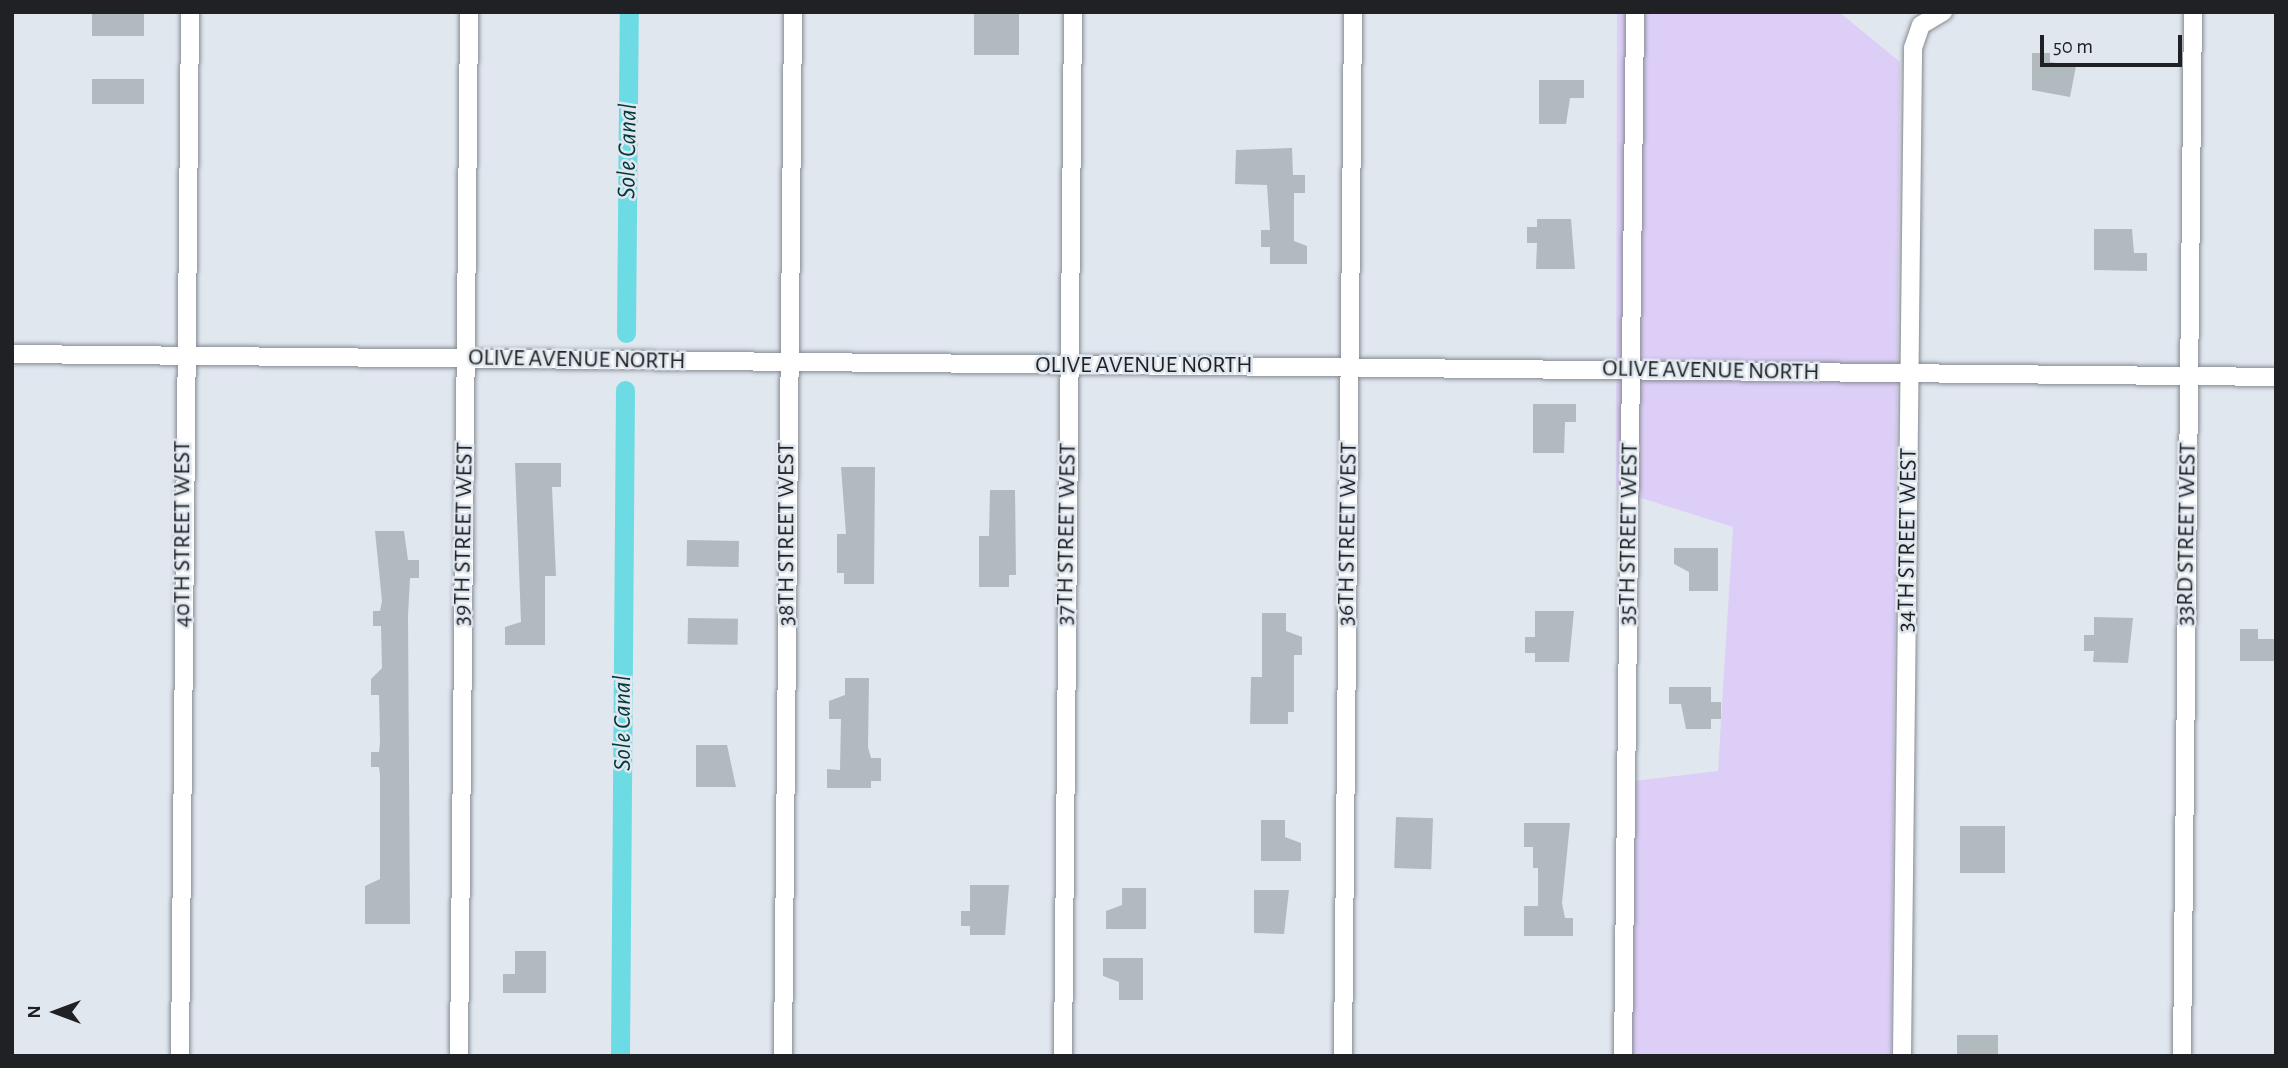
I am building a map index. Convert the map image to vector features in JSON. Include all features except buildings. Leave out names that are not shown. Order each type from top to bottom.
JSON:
[{"type":"street","name":"40TH STREET WEST","points":[[180,1056],[184,356],[190,12]]},
{"type":"street","name":"39TH STREET WEST","points":[[459,1056],[469,12]]},
{"type":"street","name":"38TH STREET WEST","points":[[783,1056],[793,12]]},
{"type":"street","name":"37TH STREET WEST","points":[[1063,1056],[1073,12]]},
{"type":"street","name":"36TH STREET WEST","points":[[1343,1056],[1353,12]]},
{"type":"street","name":"35TH STREET WEST","points":[[1623,1056],[1634,12]]},
{"type":"street","name":"34TH STREET WEST","points":[[1902,1056],[1913,48],[1921,25],[1943,12]]},
{"type":"street","name":"33RD STREET WEST","points":[[2182,1056],[2193,12]]},
{"type":"street","name":"OLIVE AVENUE NORTH","points":[[12,354],[2276,377]]},
{"type":"shaded area","points":[[1617,12],[1839,12],[1900,62],[1891,1056],[1619,1056],[1617,783],[1718,771],[1733,527],[1616,490]]},
{"type":"waterway","name":"Sole Canal","points":[[626,333],[629,12]]},
{"type":"waterway","name":"Sole Canal","points":[[620,1056],[625,390]]}]
